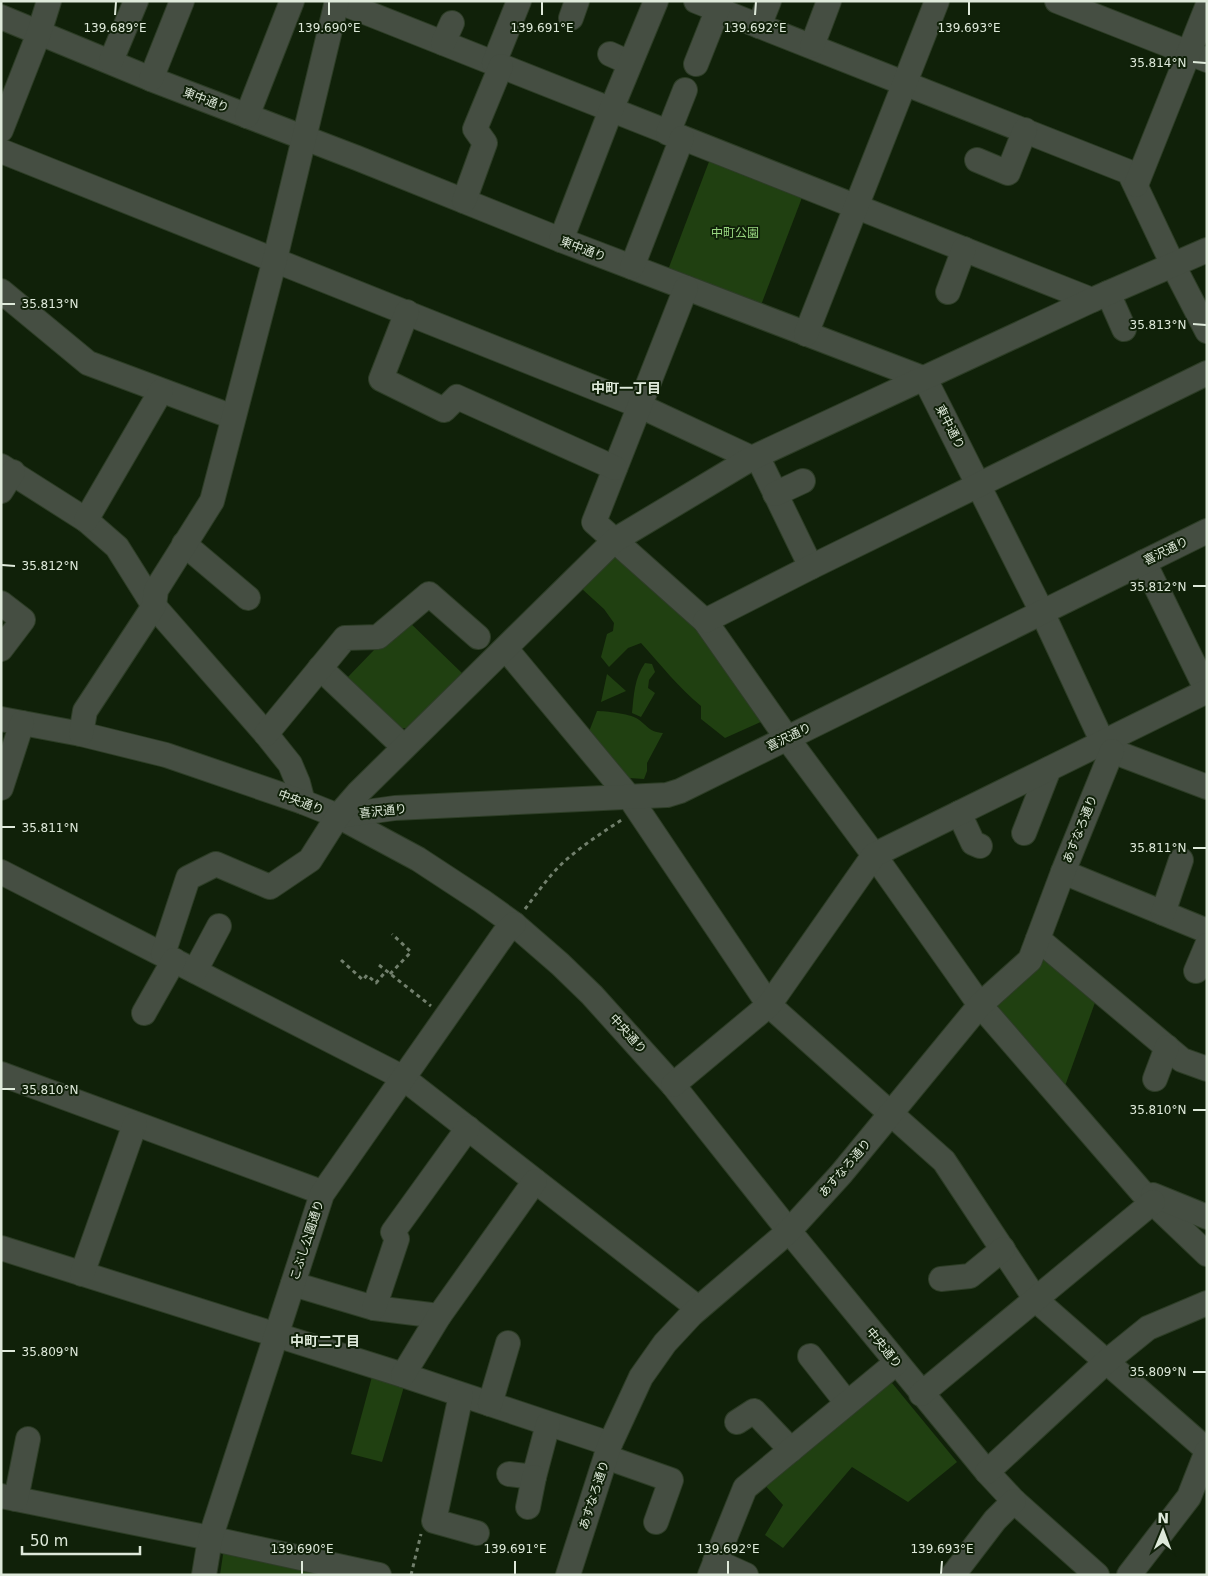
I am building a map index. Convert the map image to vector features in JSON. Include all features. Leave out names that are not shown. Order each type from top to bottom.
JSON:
[{"type":"street","points":[[1,130],[40,33],[49,1]]},
{"type":"street","points":[[111,61],[136,1]]},
{"type":"street","points":[[151,79],[182,1]]},
{"type":"street","points":[[247,116],[292,1]]},
{"type":"street","points":[[81,734],[85,711],[154,606],[156,590],[212,501],[275,259],[337,1],[448,33],[497,64],[964,249],[1100,297],[1124,329]]},
{"type":"street","points":[[464,201],[485,143],[475,130],[519,1]]},
{"type":"street","points":[[561,240],[611,110],[620,59],[656,1]]},
{"type":"street","points":[[759,26],[769,1]]},
{"type":"street","points":[[812,46],[830,1]]},
{"type":"street","points":[[806,334],[857,207],[904,82],[938,1]]},
{"type":"street","points":[[1057,1],[1198,57]]},
{"type":"street","points":[[696,64],[712,4],[759,26],[1129,172],[1207,331]]},
{"type":"street","points":[[1136,185],[1198,57],[1207,7]]},
{"type":"street","name":"東中通り","points":[[1,17],[151,79],[561,240],[925,379],[979,484],[1108,747]]},
{"type":"street","points":[[632,267],[675,136],[684,90]]},
{"type":"street","points":[[977,160],[1008,173],[1025,130]]},
{"type":"street","points":[[1,151],[640,406],[760,462],[812,567]]},
{"type":"street","points":[[948,292],[964,249]]},
{"type":"street","points":[[144,1013],[168,957],[188,878],[216,864],[270,887],[310,860],[338,816],[358,793],[615,540],[752,458],[1100,297],[1207,250]]},
{"type":"street","points":[[686,288],[594,522],[705,621],[980,1005],[1147,1197],[1207,1254]]},
{"type":"street","points":[[1,291],[88,363],[233,417]]},
{"type":"street","points":[[406,312],[381,379],[444,410],[457,396],[615,468]]},
{"type":"street","points":[[705,621],[1207,373]]},
{"type":"street","points":[[86,520],[161,391]]},
{"type":"street","points":[[5,477],[86,520],[117,547],[154,606],[290,764],[303,802]]},
{"type":"street","points":[[775,494],[803,481]]},
{"type":"street","name":"喜沢通り","points":[[338,816],[395,808],[634,804],[680,791],[1207,531]]},
{"type":"street","points":[[184,544],[248,598]]},
{"type":"street","points":[[673,1085],[769,1005],[874,855],[1049,768],[1108,747],[1207,691],[1144,562]]},
{"type":"street","points":[[266,734],[345,638],[378,637],[429,594],[478,637]]},
{"type":"street","points":[[1,603],[23,620],[1,649]]},
{"type":"street","points":[[506,649],[634,804],[769,1005],[944,1161],[1036,1300],[1207,1451],[1189,1497],[1129,1575]]},
{"type":"street","points":[[320,668],[404,746]]},
{"type":"street","points":[[1,788],[12,721]]},
{"type":"street","name":"中央通り","points":[[12,721],[81,734],[194,764],[338,816],[418,859],[482,900],[514,924],[560,964],[592,996],[673,1085],[921,1394],[987,1472],[1014,1501],[1097,1575]]},
{"type":"street","points":[[1108,747],[1207,787]]},
{"type":"street","name":"あすなろ通り","points":[[568,1575],[608,1451],[641,1376],[665,1343],[698,1308],[789,1231],[841,1174],[980,1005],[1030,960],[1108,747]]},
{"type":"street","points":[[1024,833],[1049,768]]},
{"type":"street","points":[[959,813],[973,843],[980,846]]},
{"type":"street","points":[[1163,913],[1181,860]]},
{"type":"street","points":[[1,872],[402,1077],[698,1308]]},
{"type":"street","points":[[1063,872],[1207,931]]},
{"type":"street","name":"こぶし公園通り","points":[[204,1575],[210,1539],[322,1194],[402,1077],[504,934],[514,924]]},
{"type":"street","points":[[195,971],[219,926]]},
{"type":"street","points":[[1038,939],[1182,1060],[1207,1069]]},
{"type":"street","points":[[1196,971],[1207,945]]},
{"type":"street","points":[[1155,1079],[1166,1047]]},
{"type":"street","points":[[1,1074],[313,1189]]},
{"type":"street","points":[[82,1274],[135,1124]]},
{"type":"street","points":[[374,1308],[397,1239],[393,1232],[468,1128]]},
{"type":"street","points":[[403,1375],[439,1316],[535,1181]]},
{"type":"street","points":[[1147,1197],[1207,1217]]},
{"type":"street","points":[[921,1394],[1036,1300],[1147,1197]]},
{"type":"street","points":[[1,1248],[403,1375],[548,1424],[671,1480],[656,1522]]},
{"type":"street","points":[[941,1279],[970,1276],[1003,1249]]},
{"type":"street","points":[[293,1284],[374,1308],[439,1316]]},
{"type":"street","points":[[987,1472],[1106,1362],[1148,1328],[1207,1303]]},
{"type":"street","points":[[490,1404],[508,1342]]},
{"type":"street","points":[[810,1356],[847,1403]]},
{"type":"street","points":[[746,1575],[712,1568],[746,1488],[896,1363]]},
{"type":"street","points":[[462,1395],[434,1521],[477,1533]]},
{"type":"street","points":[[737,1422],[754,1411],[791,1450]]},
{"type":"street","points":[[528,1506],[548,1424]]},
{"type":"street","points":[[28,1439],[9,1498],[379,1575]]},
{"type":"street","points":[[509,1474],[534,1477]]},
{"type":"street","points":[[953,1575],[995,1520],[1014,1501]]},
{"type":"path","points":[[514,924],[564,861],[634,804]]},
{"type":"path","points":[[390,974],[411,952],[392,934]]},
{"type":"path","points":[[341,960],[363,980],[368,975],[376,983],[386,971]]},
{"type":"path","points":[[378,965],[432,1006]]},
{"type":"path","points":[[411,1575],[422,1527]]},
{"type":"green space","name":"中町公園","points":[[710,159],[803,195],[761,305],[668,270]]},
{"type":"green space","points":[[614,551],[693,625],[765,720],[725,738],[701,719],[701,706],[677,684],[641,643],[628,648],[609,667],[601,657],[607,634],[613,631],[614,623],[604,609],[582,589]]},
{"type":"green space","points":[[405,618],[465,676],[410,728],[399,728],[346,679]]},
{"type":"green space","points":[[645,663],[652,664],[655,672],[649,680],[648,688],[655,693],[641,717],[632,713],[637,681]]},
{"type":"green space","points":[[607,674],[626,691],[601,702]]},
{"type":"green space","points":[[597,711],[633,717],[651,730],[663,733],[647,763],[644,779],[629,778],[589,740],[590,729]]},
{"type":"green space","points":[[1039,951],[1097,997],[1065,1086],[993,1008]]},
{"type":"green space","points":[[373,1373],[405,1383],[382,1462],[351,1454]]},
{"type":"green space","points":[[892,1383],[957,1462],[908,1502],[852,1467],[783,1548],[765,1535],[783,1505],[762,1482],[851,1407]]},
{"type":"green space","points":[[224,1548],[350,1575],[220,1575]]},
{"type":"district","name":"中町一丁目","points":[[626,388]]},
{"type":"district","name":"中町二丁目","points":[[325,1341]]}]
